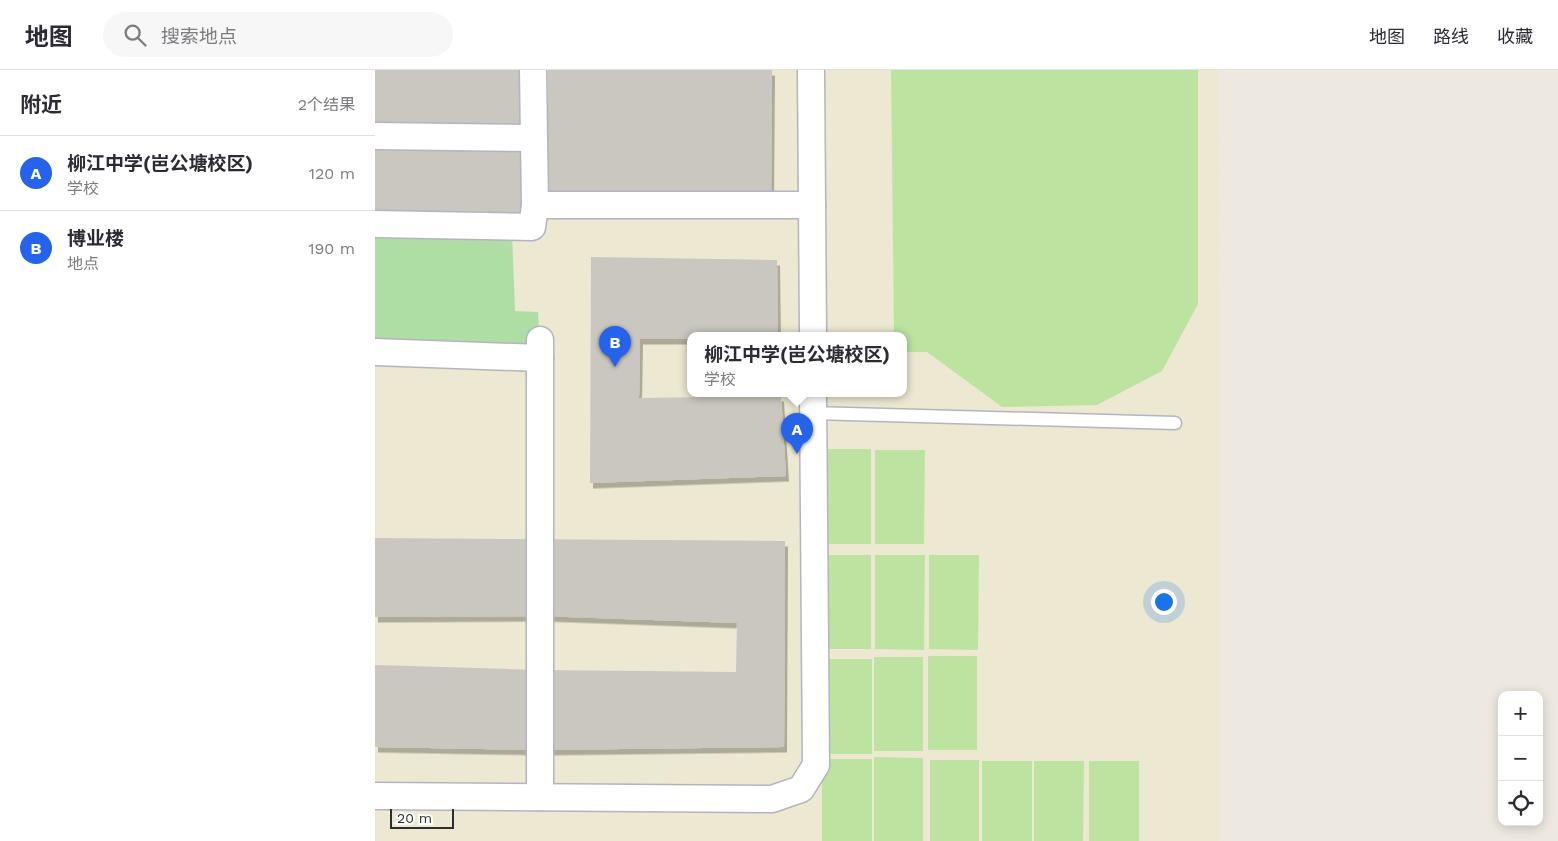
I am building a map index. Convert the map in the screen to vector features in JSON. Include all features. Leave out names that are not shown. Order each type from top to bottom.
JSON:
[{"type":"street","points":[[375,224],[532,227],[535,205],[533,70]]},
{"type":"street","points":[[811,70],[813,332]]},
{"type":"street","points":[[375,136],[534,138]]},
{"type":"street","points":[[535,205],[812,205]]},
{"type":"street","points":[[375,352],[540,349],[540,797]]},
{"type":"street","points":[[375,796],[772,798],[801,789],[816,765],[813,403]]},
{"type":"lane","points":[[813,403],[1175,423]]},
{"type":"shaded area","points":[[375,70],[1219,70],[1220,839],[1218,841],[375,841]]},
{"type":"green space","points":[[891,70],[1198,70],[1198,304],[1162,371],[1097,405],[1002,407],[927,352],[907,352],[907,332],[894,332]]},
{"type":"green space","points":[[375,230],[512,232],[515,311],[538,312],[540,352],[375,348]]},
{"type":"green space","points":[[821,449],[871,449],[871,544],[820,544]]},
{"type":"green space","points":[[875,450],[925,450],[924,544],[875,544]]},
{"type":"green space","points":[[822,555],[871,555],[871,649],[821,649]]},
{"type":"green space","points":[[875,555],[925,555],[924,650],[875,649]]},
{"type":"green space","points":[[929,555],[979,555],[978,650],[929,649]]},
{"type":"green space","points":[[928,656],[977,656],[977,750],[928,750]]},
{"type":"green space","points":[[874,657],[923,657],[923,751],[874,751]]},
{"type":"green space","points":[[822,659],[872,659],[872,754],[822,754]]},
{"type":"green space","points":[[874,757],[923,758],[923,841],[874,841]]},
{"type":"green space","points":[[822,759],[872,759],[872,841],[822,841]]},
{"type":"green space","points":[[930,760],[979,760],[979,841],[930,841]]},
{"type":"green space","points":[[982,761],[1032,761],[1032,841],[982,841]]},
{"type":"green space","points":[[1034,761],[1084,761],[1083,841],[1034,841]]},
{"type":"green space","points":[[1089,761],[1139,761],[1139,841],[1089,841]]},
{"type":"building","points":[[375,70],[533,70],[533,132],[375,131]]},
{"type":"building","points":[[548,70],[772,70],[771,197],[546,195]]},
{"type":"building","points":[[375,140],[533,142],[531,223],[375,220]]},
{"type":"building","points":[[591,257],[777,260],[778,332],[687,332],[687,339],[640,339],[639,398],[781,397],[786,476],[590,483]]},
{"type":"building","points":[[375,538],[785,541],[784,747],[540,750],[375,747],[375,665],[540,670],[736,672],[737,623],[540,616],[375,617]]},
{"type":"place","name":"博业楼","points":[[615,367]]},
{"type":"place","name":"柳江中学(岜公塘校区)","points":[[797,454]]}]
